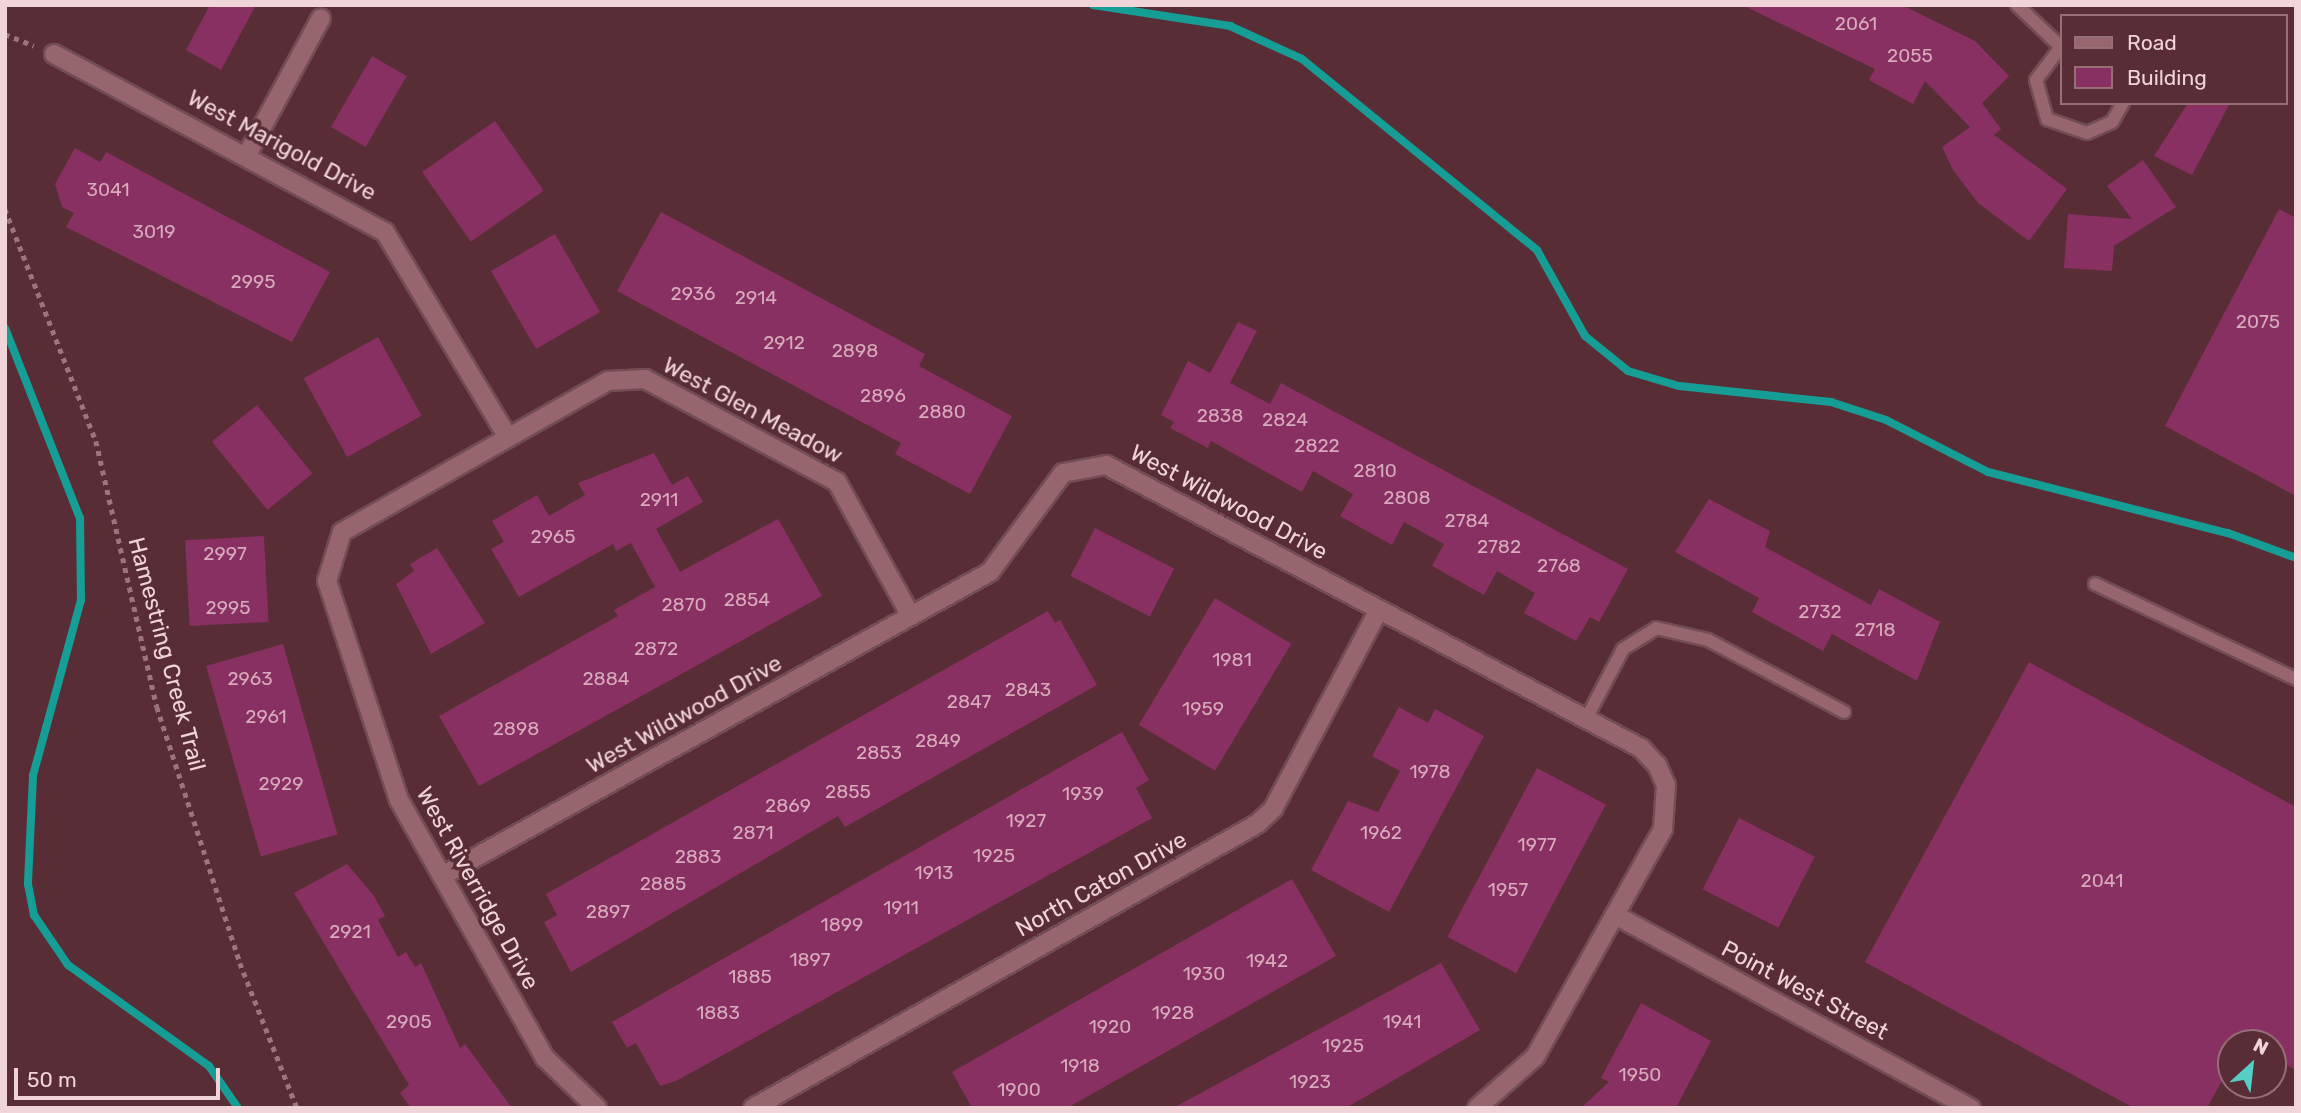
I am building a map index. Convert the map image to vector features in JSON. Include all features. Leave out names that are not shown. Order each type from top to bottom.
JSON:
[{"type":"street","points":[[248,153],[321,18]]},
{"type":"street","name":"West Marigold Drive","points":[[54,54],[248,153],[386,232],[507,436]]},
{"type":"street","name":"West Glen Meadow","points":[[333,548],[364,514],[608,381],[661,384],[837,482],[911,616]]},
{"type":"street","name":"West Wildwood Drive","points":[[442,876],[990,572],[1044,491],[1084,465],[1127,471],[1379,610],[1641,748],[1666,785],[1663,829],[1535,1057],[1477,1108]]},
{"type":"street","name":"West Riverridge Drive","points":[[333,548],[327,581],[399,800],[545,1058],[597,1108]]},
{"type":"street","name":"North Caton Drive","points":[[753,1108],[1257,824],[1273,808],[1379,610]]},
{"type":"street","name":"Point West Street","points":[[1615,915],[1971,1108]]},
{"type":"lane","points":[[2017,5],[2060,46]]},
{"type":"lane","points":[[2060,48],[2036,80],[2047,120],[2087,133],[2112,122],[2122,105]]},
{"type":"lane","points":[[2095,584],[2296,679]]},
{"type":"lane","points":[[1586,719],[1623,649],[1656,628],[1708,640],[1844,712]]},
{"type":"path","points":[[5,34],[54,54]]},
{"type":"path","name":"Hamestring Creek Trail","points":[[5,209],[96,441],[158,707],[240,963],[297,1108]]},
{"type":"building","points":[[210,5],[256,5],[221,70],[186,50]]},
{"type":"building","points":[[1742,5],[1902,5],[1975,41],[2009,76],[1982,103],[2001,129],[1994,135],[2067,189],[2029,241],[1978,203],[1953,170],[1942,147],[1970,127],[1925,81],[1913,104],[1869,80],[1875,69]]},
{"type":"building","points":[[372,56],[407,76],[366,147],[331,127]]},
{"type":"building","points":[[2187,105],[2229,105],[2192,175],[2154,156]]},
{"type":"building","points":[[495,121],[544,191],[471,242],[422,172]]},
{"type":"building","points":[[75,148],[100,162],[106,152],[330,272],[292,342],[66,227],[74,213],[62,207],[55,184]]},
{"type":"building","points":[[2143,160],[2176,207],[2114,246],[2112,271],[2064,268],[2068,214],[2132,219],[2107,186]]},
{"type":"building","points":[[2279,209],[2296,218],[2296,496],[2165,426]]},
{"type":"building","points":[[661,212],[925,354],[919,366],[1012,416],[970,494],[895,454],[901,443],[617,291]]},
{"type":"building","points":[[555,234],[600,312],[536,349],[491,271]]},
{"type":"building","points":[[1238,322],[1257,331],[1230,383],[1270,404],[1281,383],[1628,569],[1599,622],[1590,617],[1576,641],[1524,613],[1535,593],[1497,571],[1484,595],[1432,566],[1444,544],[1404,522],[1392,545],[1340,516],[1353,494],[1313,471],[1302,492],[1211,441],[1208,448],[1170,428],[1174,422],[1161,415],[1188,361],[1210,373]]},
{"type":"building","points":[[378,337],[422,416],[347,457],[304,378]]},
{"type":"building","points":[[257,405],[312,473],[267,510],[212,442]]},
{"type":"building","points":[[654,453],[672,485],[688,476],[703,502],[656,529],[680,572],[778,519],[822,596],[479,786],[439,716],[618,616],[614,610],[655,587],[631,543],[616,551],[613,544],[519,597],[491,549],[504,542],[492,521],[537,495],[549,516],[585,495],[578,483]]},
{"type":"building","points":[[1709,499],[1770,531],[1765,547],[1871,605],[1879,589],[1940,622],[1917,681],[1832,634],[1823,651],[1752,612],[1759,598],[1675,552]]},
{"type":"building","points":[[1095,528],[1174,568],[1150,617],[1070,576]]},
{"type":"building","points":[[264,536],[269,622],[190,626],[185,540]]},
{"type":"building","points":[[437,548],[485,623],[431,654],[396,584],[414,571],[410,564]]},
{"type":"building","points":[[1215,598],[1291,644],[1215,771],[1139,725]]},
{"type":"building","points":[[1048,611],[1055,623],[1060,620],[1097,685],[845,827],[838,816],[571,972],[544,922],[557,915],[546,894]]},
{"type":"building","points":[[283,644],[338,834],[261,856],[206,666]]},
{"type":"building","points":[[2029,662],[2296,807],[2296,1070],[2287,1065],[2287,1029],[2217,1029],[2217,1090],[2207,1108],[2134,1108],[1865,962]]},
{"type":"building","points":[[1399,707],[1428,723],[1435,709],[1484,736],[1389,912],[1311,870],[1348,801],[1378,812],[1400,771],[1372,756]]},
{"type":"building","points":[[1122,732],[1149,780],[1136,788],[1152,818],[676,1081],[660,1086],[636,1043],[627,1048],[612,1022]]},
{"type":"building","points":[[1537,768],[1606,805],[1516,973],[1447,937]]},
{"type":"building","points":[[1739,818],[1815,857],[1778,928],[1703,889]]},
{"type":"building","points":[[347,864],[374,896],[385,916],[378,920],[398,957],[406,952],[415,967],[421,963],[460,1048],[465,1044],[512,1108],[411,1108],[400,1093],[409,1085],[294,893]]},
{"type":"building","points":[[1292,879],[1336,956],[1067,1108],[972,1108],[952,1072]]},
{"type":"building","points":[[1441,963],[1480,1030],[1346,1108],[1173,1108]]},
{"type":"building","points":[[1641,1003],[1711,1041],[1676,1108],[1581,1108],[1609,1082],[1601,1078]]},
{"type":"waterway","points":[[1093,5],[1230,26],[1302,59],[1537,250],[1585,336],[1628,371],[1679,386],[1831,402],[1886,420],[1988,472],[2228,533],[2296,558]]},
{"type":"waterway","points":[[5,328],[80,518],[81,600],[33,776],[28,884],[34,915],[68,965],[209,1066],[238,1108]]}]
